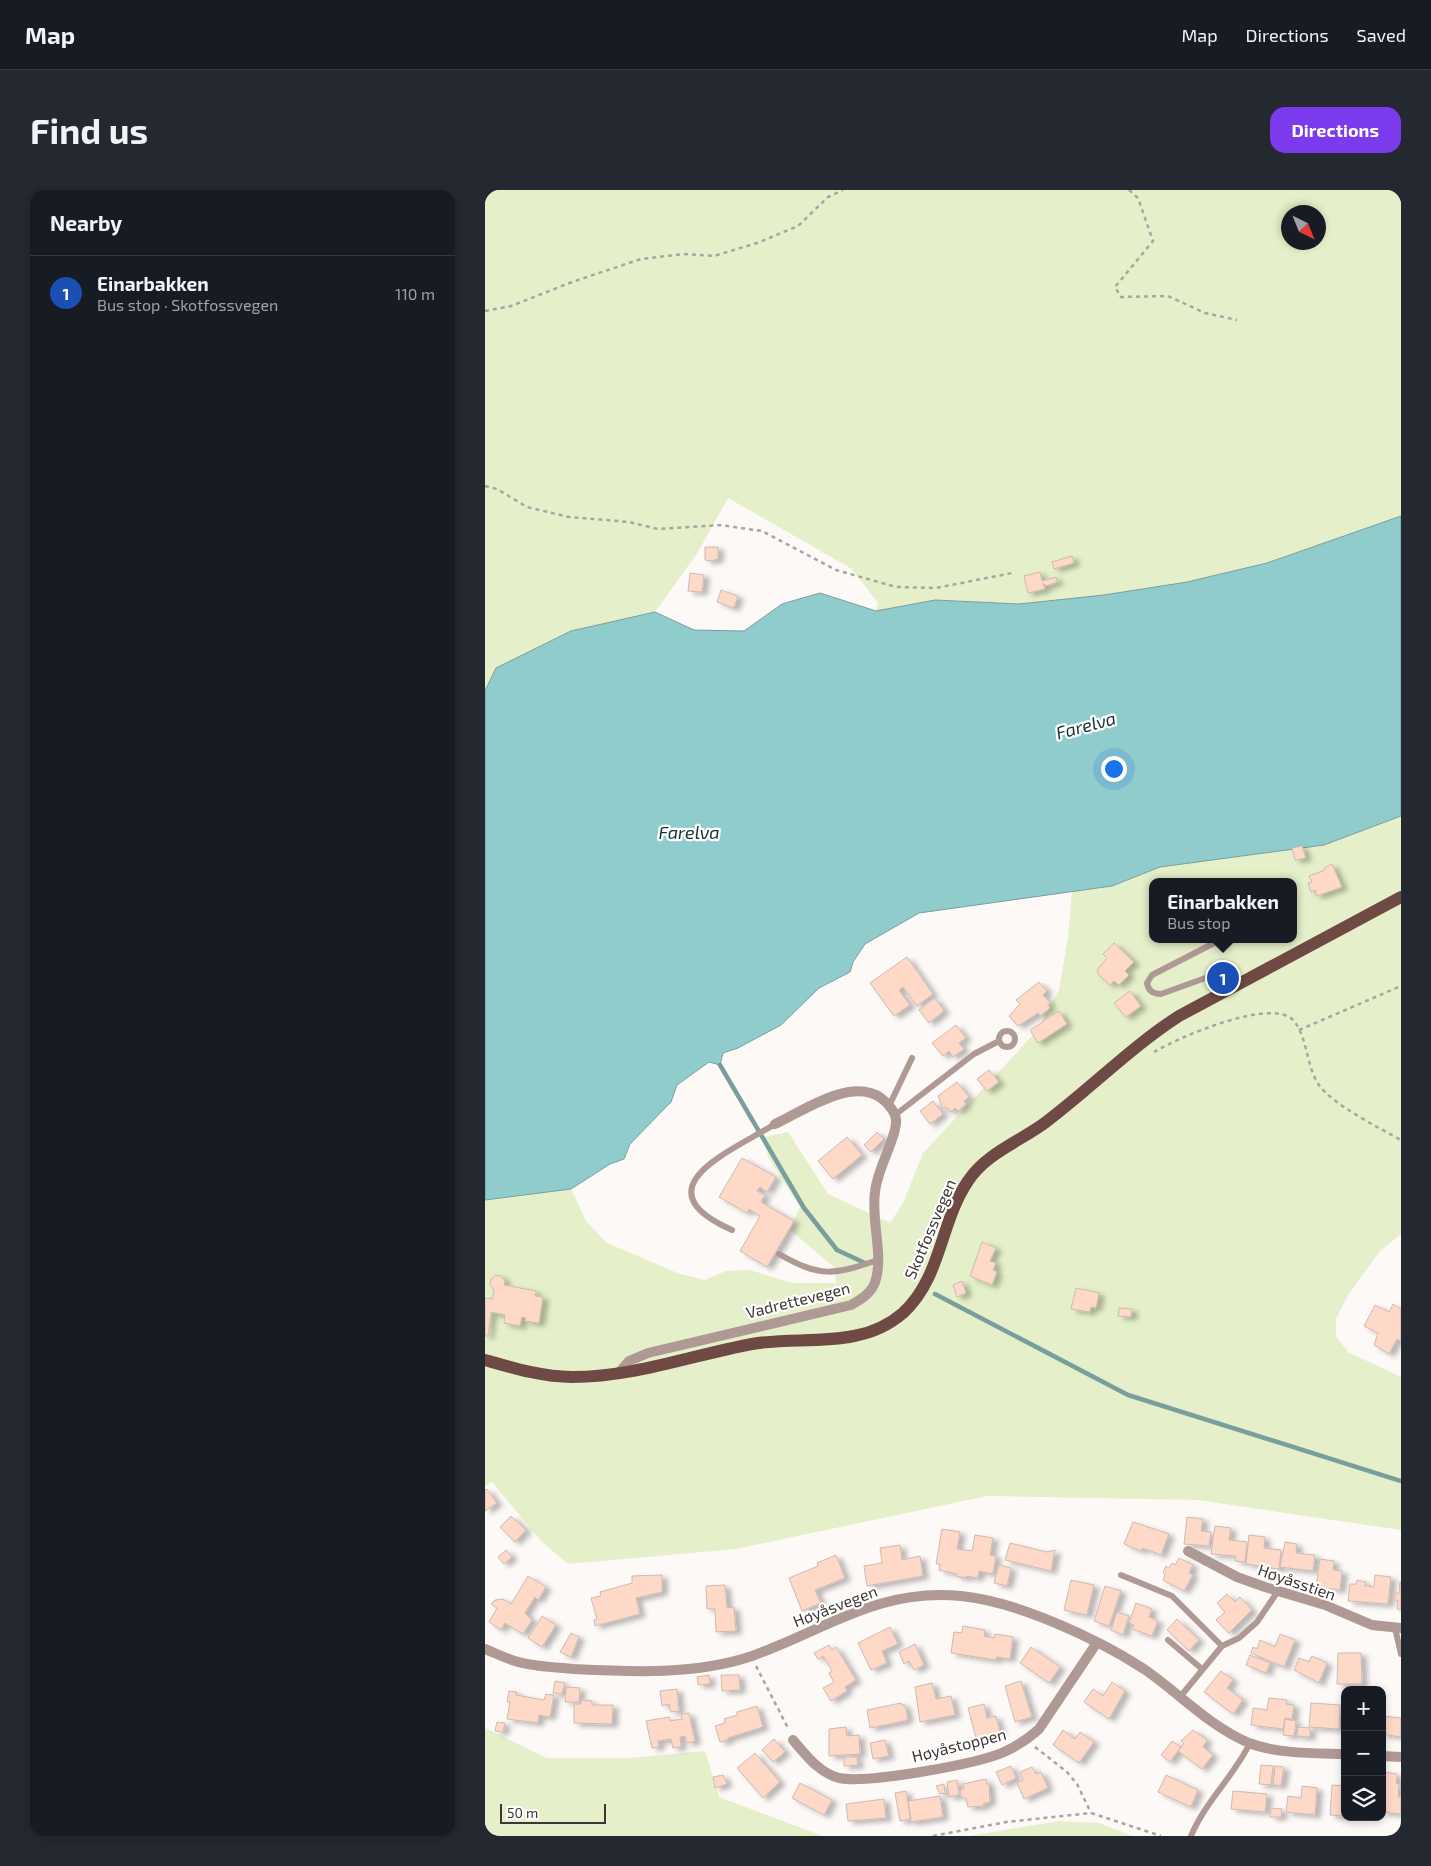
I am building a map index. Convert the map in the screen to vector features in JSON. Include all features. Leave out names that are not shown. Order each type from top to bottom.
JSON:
[{"type":"main road","name":"Skotfossvegen","points":[[485,1360],[556,1376],[618,1374],[641,1371],[765,1342],[854,1336],[890,1323],[903,1312],[925,1287],[941,1248],[955,1204],[976,1170],[998,1153],[1043,1124],[1156,1031],[1237,983],[1401,896]]},
{"type":"street","points":[[775,1124],[849,1091],[869,1092],[889,1106],[895,1115]]},
{"type":"street","name":"Vadrettevegen","points":[[618,1374],[629,1361],[648,1353],[851,1305],[867,1294],[877,1278],[875,1190],[878,1174],[894,1131],[895,1115]]},
{"type":"street","name":"Høyåsstien","points":[[1188,1551],[1237,1577],[1325,1605],[1372,1625],[1398,1628]]},
{"type":"street","name":"Høyåsvegen","points":[[485,1649],[515,1661],[536,1666],[604,1670],[678,1669],[732,1661],[751,1656],[866,1607],[906,1598],[962,1596],[1022,1611],[1096,1644],[1144,1670],[1224,1730],[1250,1743],[1294,1751],[1341,1754]]},
{"type":"street","name":"Høyåstoppen","points":[[793,1740],[826,1773],[851,1780],[888,1776],[963,1763],[1001,1753],[1029,1739],[1049,1716],[1096,1644]]},
{"type":"street","points":[[1386,1756],[1401,1757]]},
{"type":"lane","points":[[1214,943],[1152,975],[1147,983],[1148,988],[1156,994],[1161,994],[1221,972],[1230,974],[1237,983]]},
{"type":"lane","points":[[895,1115],[974,1054],[999,1041]]},
{"type":"lane","points":[[889,1106],[912,1058]]},
{"type":"lane","points":[[733,1230],[710,1220],[693,1204],[691,1196],[693,1184],[703,1169],[775,1124]]},
{"type":"lane","points":[[779,1254],[810,1270],[827,1272],[842,1272],[878,1260]]},
{"type":"lane","points":[[1121,1575],[1172,1596],[1221,1646]]},
{"type":"lane","points":[[1180,1697],[1221,1646],[1239,1638],[1257,1622],[1278,1591]]},
{"type":"lane","points":[[1398,1628],[1401,1654]]},
{"type":"lane","points":[[1168,1640],[1202,1669]]},
{"type":"lane","points":[[1191,1836],[1202,1815],[1244,1757],[1250,1743]]},
{"type":"path","points":[[485,311],[511,306],[572,282],[641,259],[684,254],[714,256],[757,243],[798,226],[828,197],[843,190]]},
{"type":"path","points":[[1129,190],[1138,198],[1153,241],[1115,287],[1121,297],[1168,296],[1205,313],[1237,320]]},
{"type":"path","points":[[485,486],[497,489],[527,507],[569,517],[629,522],[659,529],[720,525],[762,531],[836,570],[896,588],[936,588],[1012,573]]},
{"type":"path","points":[[1299,1030],[1401,986]]},
{"type":"path","points":[[1148,1056],[1187,1035],[1265,1013],[1279,1012],[1287,1015],[1299,1030],[1313,1074],[1326,1093],[1401,1140]]},
{"type":"path","points":[[751,1656],[793,1740]]},
{"type":"path","points":[[1029,1739],[1077,1784],[1091,1813]]},
{"type":"path","points":[[933,1836],[1006,1822],[1091,1813],[1161,1836]]},
{"type":"green space","points":[[485,190],[1401,190],[1401,516],[1267,563],[1187,582],[1104,595],[1019,604],[935,600],[876,611],[878,603],[852,569],[728,498],[698,552],[655,612],[571,631],[496,668],[485,691]]},
{"type":"green space","points":[[1401,816],[1401,1234],[1379,1252],[1347,1297],[1336,1319],[1336,1336],[1348,1352],[1401,1377],[1401,1530],[1198,1500],[987,1496],[736,1549],[568,1564],[542,1542],[492,1482],[485,1486],[485,1200],[571,1189],[586,1221],[607,1243],[680,1274],[705,1280],[726,1271],[750,1270],[792,1283],[836,1283],[835,1268],[790,1230],[800,1207],[768,1157],[764,1137],[788,1132],[828,1194],[890,1223],[903,1203],[923,1153],[1035,1033],[1059,990],[1068,937],[1072,891],[1112,886],[1160,867],[1324,845]]},
{"type":"green space","points":[[485,1728],[547,1758],[631,1758],[705,1751],[719,1797],[823,1836],[485,1836]]},
{"type":"green space","points":[[1059,1821],[1099,1823],[1132,1836],[969,1836]]},
{"type":"water","name":"Farelva","points":[[1401,516],[1401,816],[1324,845],[1160,867],[1112,886],[919,913],[865,944],[853,962],[850,972],[819,988],[781,1025],[738,1048],[723,1053],[720,1065],[709,1062],[677,1085],[671,1102],[630,1144],[624,1159],[610,1164],[571,1189],[485,1200],[485,691],[496,668],[571,631],[655,612],[694,630],[744,631],[782,604],[820,593],[876,611],[935,600],[1019,604],[1104,595],[1187,582],[1267,563]]},
{"type":"building","points":[[705,547],[718,547],[718,559],[705,560]]},
{"type":"building","points":[[1072,556],[1074,563],[1054,569],[1052,562]]},
{"type":"building","points":[[1040,572],[1042,581],[1056,577],[1057,582],[1046,586],[1043,583],[1045,589],[1028,593],[1024,576]]},
{"type":"building","points":[[690,573],[704,575],[702,592],[688,591]]},
{"type":"building","points":[[721,590],[738,596],[734,608],[717,602]]},
{"type":"building","points":[[1302,846],[1306,858],[1295,860],[1292,848]]},
{"type":"building","points":[[1332,864],[1342,887],[1317,896],[1315,890],[1311,892],[1308,883],[1312,882],[1309,876],[1325,870],[1324,868]]},
{"type":"building","points":[[1114,943],[1134,962],[1125,971],[1129,975],[1119,985],[1114,981],[1110,985],[1098,974],[1097,970],[1107,958],[1103,954]]},
{"type":"building","points":[[907,957],[933,994],[917,1006],[903,987],[899,990],[910,1005],[894,1016],[870,983]]},
{"type":"building","points":[[1039,982],[1047,991],[1043,995],[1050,1003],[1048,1005],[1050,1008],[1040,1016],[1038,1013],[1018,1026],[1009,1016],[1020,1004],[1016,1000]]},
{"type":"building","points":[[1130,991],[1141,1006],[1126,1017],[1114,1003]]},
{"type":"building","points":[[935,998],[944,1011],[929,1023],[919,1010]]},
{"type":"building","points":[[1059,1011],[1067,1024],[1038,1043],[1030,1030]]},
{"type":"building","points":[[956,1025],[966,1038],[959,1043],[964,1049],[953,1057],[949,1051],[943,1056],[932,1043]]},
{"type":"building","points":[[989,1070],[999,1082],[987,1091],[977,1079]]},
{"type":"building","points":[[957,1082],[969,1097],[964,1101],[966,1104],[958,1111],[955,1108],[951,1112],[946,1107],[943,1109],[938,1096]]},
{"type":"building","points":[[933,1101],[943,1114],[930,1124],[920,1111]]},
{"type":"building","points":[[877,1132],[884,1139],[871,1152],[864,1145]]},
{"type":"building","points":[[847,1137],[862,1155],[833,1179],[818,1161]]},
{"type":"building","points":[[742,1158],[776,1177],[767,1192],[760,1187],[757,1191],[765,1195],[761,1202],[794,1221],[767,1267],[740,1251],[760,1216],[749,1209],[747,1213],[719,1197]]},
{"type":"building","points":[[982,1242],[996,1248],[990,1261],[996,1263],[993,1270],[997,1272],[992,1285],[970,1276]]},
{"type":"building","points":[[496,1275],[501,1276],[505,1281],[504,1285],[536,1291],[535,1296],[543,1297],[539,1323],[525,1321],[526,1318],[522,1317],[520,1326],[504,1323],[505,1315],[491,1312],[488,1336],[485,1336],[485,1298],[492,1299],[494,1290],[490,1285],[491,1279]]},
{"type":"building","points":[[962,1281],[966,1293],[957,1297],[953,1285]]},
{"type":"building","points":[[1076,1288],[1099,1293],[1096,1308],[1091,1307],[1090,1312],[1071,1309]]},
{"type":"building","points":[[1393,1304],[1401,1309],[1401,1341],[1397,1339],[1389,1354],[1374,1345],[1378,1333],[1364,1326],[1375,1305],[1389,1312]]},
{"type":"building","points":[[1119,1308],[1132,1309],[1131,1317],[1118,1316]]},
{"type":"building","points":[[487,1489],[497,1503],[485,1511],[485,1490]]},
{"type":"building","points":[[511,1516],[526,1530],[515,1542],[500,1527]]},
{"type":"building","points":[[1187,1517],[1203,1519],[1201,1531],[1211,1532],[1209,1546],[1184,1544]]},
{"type":"building","points":[[1133,1522],[1169,1534],[1161,1555],[1143,1548],[1141,1551],[1124,1544]]},
{"type":"building","points":[[1215,1526],[1231,1528],[1229,1540],[1247,1542],[1245,1562],[1235,1561],[1236,1556],[1211,1554]]},
{"type":"building","points":[[942,1529],[960,1532],[957,1549],[972,1551],[975,1535],[993,1538],[990,1555],[996,1556],[993,1574],[979,1571],[978,1578],[966,1576],[966,1578],[939,1570],[940,1564],[936,1564]]},
{"type":"building","points":[[1249,1535],[1265,1537],[1264,1548],[1281,1550],[1279,1569],[1246,1564]]},
{"type":"building","points":[[1285,1542],[1297,1544],[1296,1553],[1315,1555],[1313,1571],[1280,1567]]},
{"type":"building","points":[[1010,1543],[1046,1552],[1055,1550],[1051,1571],[1005,1560]]},
{"type":"building","points":[[900,1545],[902,1560],[920,1556],[923,1576],[867,1586],[864,1566],[882,1563],[880,1548]]},
{"type":"building","points":[[506,1550],[512,1557],[504,1564],[498,1557]]},
{"type":"building","points":[[836,1555],[845,1578],[815,1590],[821,1603],[802,1611],[789,1578],[818,1566],[817,1563]]},
{"type":"building","points":[[1179,1558],[1193,1565],[1189,1573],[1193,1575],[1184,1591],[1163,1580],[1166,1566],[1169,1568],[1172,1563],[1175,1565]]},
{"type":"building","points":[[1320,1559],[1334,1561],[1333,1570],[1342,1571],[1340,1590],[1316,1587]]},
{"type":"building","points":[[999,1565],[1011,1568],[1007,1586],[994,1583]]},
{"type":"building","points":[[662,1575],[662,1592],[636,1598],[640,1614],[595,1626],[594,1620],[597,1619],[591,1598],[601,1596],[600,1592],[632,1583],[632,1576]]},
{"type":"building","points":[[1375,1575],[1391,1577],[1388,1604],[1348,1601],[1350,1584],[1356,1584],[1357,1580],[1366,1582],[1365,1586],[1374,1587]]},
{"type":"building","points":[[528,1576],[546,1587],[538,1600],[535,1597],[525,1613],[532,1620],[523,1634],[505,1623],[501,1630],[489,1622],[497,1608],[491,1604],[495,1600],[503,1599],[511,1604]]},
{"type":"building","points":[[1071,1580],[1094,1585],[1087,1615],[1064,1610]]},
{"type":"building","points":[[1400,1582],[1401,1610],[1397,1609],[1398,1601],[1395,1600],[1395,1593],[1399,1593]]},
{"type":"building","points":[[725,1585],[727,1608],[734,1607],[736,1631],[716,1632],[715,1609],[707,1609],[706,1586]]},
{"type":"building","points":[[1105,1586],[1121,1591],[1109,1626],[1094,1621]]},
{"type":"building","points":[[1227,1594],[1235,1602],[1240,1597],[1252,1610],[1229,1633],[1216,1620],[1225,1612],[1217,1603]]},
{"type":"building","points":[[1136,1603],[1152,1609],[1149,1617],[1158,1621],[1152,1636],[1132,1629],[1134,1625],[1129,1623]]},
{"type":"building","points":[[1117,1612],[1129,1616],[1123,1635],[1111,1630]]},
{"type":"building","points":[[542,1616],[556,1625],[542,1647],[528,1638]]},
{"type":"building","points":[[1177,1619],[1199,1640],[1189,1651],[1167,1630]]},
{"type":"building","points":[[963,1626],[985,1630],[984,1636],[994,1638],[995,1634],[1013,1637],[1010,1659],[997,1657],[996,1660],[951,1653],[954,1632],[962,1633]]},
{"type":"building","points":[[890,1627],[898,1644],[882,1651],[887,1663],[871,1670],[858,1643]]},
{"type":"building","points":[[571,1633],[579,1637],[571,1657],[560,1652]]},
{"type":"building","points":[[1280,1634],[1295,1640],[1284,1667],[1251,1653],[1253,1647],[1257,1649],[1260,1640],[1275,1647]]},
{"type":"building","points":[[915,1644],[924,1665],[914,1670],[909,1661],[904,1664],[899,1652]]},
{"type":"building","points":[[829,1645],[832,1650],[836,1647],[856,1680],[845,1687],[847,1691],[831,1701],[823,1688],[834,1682],[829,1673],[832,1671],[823,1656],[818,1659],[814,1653]]},
{"type":"building","points":[[1031,1647],[1060,1667],[1049,1683],[1020,1663]]},
{"type":"building","points":[[1338,1653],[1361,1653],[1362,1684],[1337,1684]]},
{"type":"building","points":[[1250,1655],[1270,1663],[1266,1673],[1246,1665]]},
{"type":"building","points":[[1312,1656],[1327,1663],[1319,1683],[1294,1670],[1299,1658],[1309,1662]]},
{"type":"building","points":[[1221,1671],[1233,1680],[1227,1688],[1243,1700],[1233,1714],[1204,1692]]},
{"type":"building","points":[[709,1675],[710,1684],[698,1685],[697,1677]]},
{"type":"building","points":[[721,1675],[739,1675],[740,1690],[722,1691]]},
{"type":"building","points":[[555,1681],[565,1683],[562,1694],[553,1693]]},
{"type":"building","points":[[1021,1681],[1032,1717],[1015,1722],[1005,1686]]},
{"type":"building","points":[[1112,1682],[1125,1691],[1109,1719],[1084,1702],[1093,1689],[1103,1696]]},
{"type":"building","points":[[932,1683],[936,1699],[951,1696],[955,1715],[920,1722],[915,1687]]},
{"type":"building","points":[[566,1687],[580,1688],[579,1702],[565,1702]]},
{"type":"building","points":[[677,1689],[679,1711],[671,1712],[669,1704],[662,1706],[660,1691]]},
{"type":"building","points":[[509,1691],[517,1692],[516,1695],[544,1700],[546,1694],[554,1695],[550,1717],[539,1715],[538,1723],[507,1719],[510,1702],[507,1702]]},
{"type":"building","points":[[1269,1698],[1287,1700],[1286,1704],[1294,1705],[1292,1719],[1285,1718],[1283,1729],[1251,1725],[1253,1708],[1267,1710]]},
{"type":"building","points":[[581,1700],[592,1701],[592,1705],[613,1705],[612,1724],[574,1723],[574,1704],[581,1704]]},
{"type":"building","points":[[901,1703],[905,1705],[908,1719],[870,1728],[867,1710]]},
{"type":"building","points":[[1311,1703],[1340,1705],[1339,1729],[1309,1727]]},
{"type":"building","points":[[984,1704],[987,1718],[996,1716],[1000,1732],[976,1738],[968,1708]]},
{"type":"building","points":[[757,1706],[763,1727],[720,1742],[715,1726],[725,1723],[724,1719],[737,1715],[737,1712]]},
{"type":"building","points":[[689,1713],[695,1741],[687,1743],[685,1736],[680,1737],[681,1747],[673,1748],[671,1739],[658,1741],[659,1747],[652,1748],[646,1721],[669,1717],[670,1721],[682,1719],[681,1714]]},
{"type":"building","points":[[1386,1716],[1401,1718],[1401,1737],[1386,1735]]},
{"type":"building","points":[[1285,1719],[1296,1721],[1294,1736],[1283,1735]]},
{"type":"building","points":[[497,1722],[505,1723],[503,1732],[495,1731]]},
{"type":"building","points":[[846,1727],[847,1736],[859,1735],[860,1754],[829,1756],[829,1729]]},
{"type":"building","points":[[1298,1727],[1310,1728],[1310,1737],[1297,1736]]},
{"type":"building","points":[[1063,1730],[1075,1739],[1080,1732],[1094,1742],[1079,1763],[1053,1745]]},
{"type":"building","points":[[1193,1730],[1207,1740],[1203,1747],[1213,1755],[1202,1769],[1178,1751],[1184,1744],[1181,1741]]},
{"type":"building","points":[[774,1739],[785,1752],[773,1762],[762,1750]]},
{"type":"building","points":[[885,1740],[889,1756],[873,1759],[870,1743]]},
{"type":"building","points":[[1172,1741],[1181,1747],[1170,1762],[1161,1755]]},
{"type":"building","points":[[755,1753],[780,1782],[763,1798],[737,1768]]},
{"type":"building","points":[[844,1757],[857,1757],[858,1765],[844,1766]]},
{"type":"building","points":[[1261,1765],[1273,1766],[1271,1785],[1259,1784]]},
{"type":"building","points":[[1011,1766],[1016,1778],[1002,1785],[996,1772]]},
{"type":"building","points":[[1275,1766],[1284,1767],[1281,1786],[1273,1785]]},
{"type":"building","points":[[1032,1767],[1036,1774],[1041,1772],[1048,1788],[1024,1799],[1017,1783],[1023,1780],[1020,1772]]},
{"type":"building","points":[[1386,1772],[1397,1774],[1396,1783],[1399,1784],[1398,1797],[1401,1797],[1401,1814],[1386,1812]]},
{"type":"building","points":[[723,1775],[727,1784],[715,1788],[713,1777]]},
{"type":"building","points":[[1166,1775],[1198,1790],[1191,1807],[1158,1792]]},
{"type":"building","points":[[986,1779],[987,1784],[989,1784],[990,1802],[983,1804],[984,1806],[968,1807],[966,1798],[962,1798],[960,1790],[964,1789],[963,1784]]},
{"type":"building","points":[[957,1780],[959,1795],[949,1797],[947,1782]]},
{"type":"building","points":[[800,1783],[832,1800],[824,1815],[792,1798]]},
{"type":"building","points":[[944,1784],[945,1793],[940,1794],[936,1786]]},
{"type":"building","points":[[1332,1785],[1341,1786],[1341,1816],[1330,1815]]},
{"type":"building","points":[[1302,1786],[1317,1788],[1315,1815],[1286,1812],[1288,1796],[1301,1798]]},
{"type":"building","points":[[906,1791],[911,1819],[900,1821],[895,1793]]},
{"type":"building","points":[[1233,1791],[1267,1794],[1265,1812],[1231,1809]]},
{"type":"building","points":[[940,1796],[943,1817],[911,1822],[908,1801]]},
{"type":"building","points":[[884,1799],[886,1818],[848,1821],[846,1804]]},
{"type":"building","points":[[1271,1808],[1282,1809],[1281,1817],[1270,1817]]},
{"type":"waterway","points":[[720,1065],[804,1208],[837,1250],[865,1263]]},
{"type":"waterway","points":[[935,1294],[1128,1395],[1401,1481]]},
{"type":"place","name":"Einarbakken","points":[[1223,978]]}]
